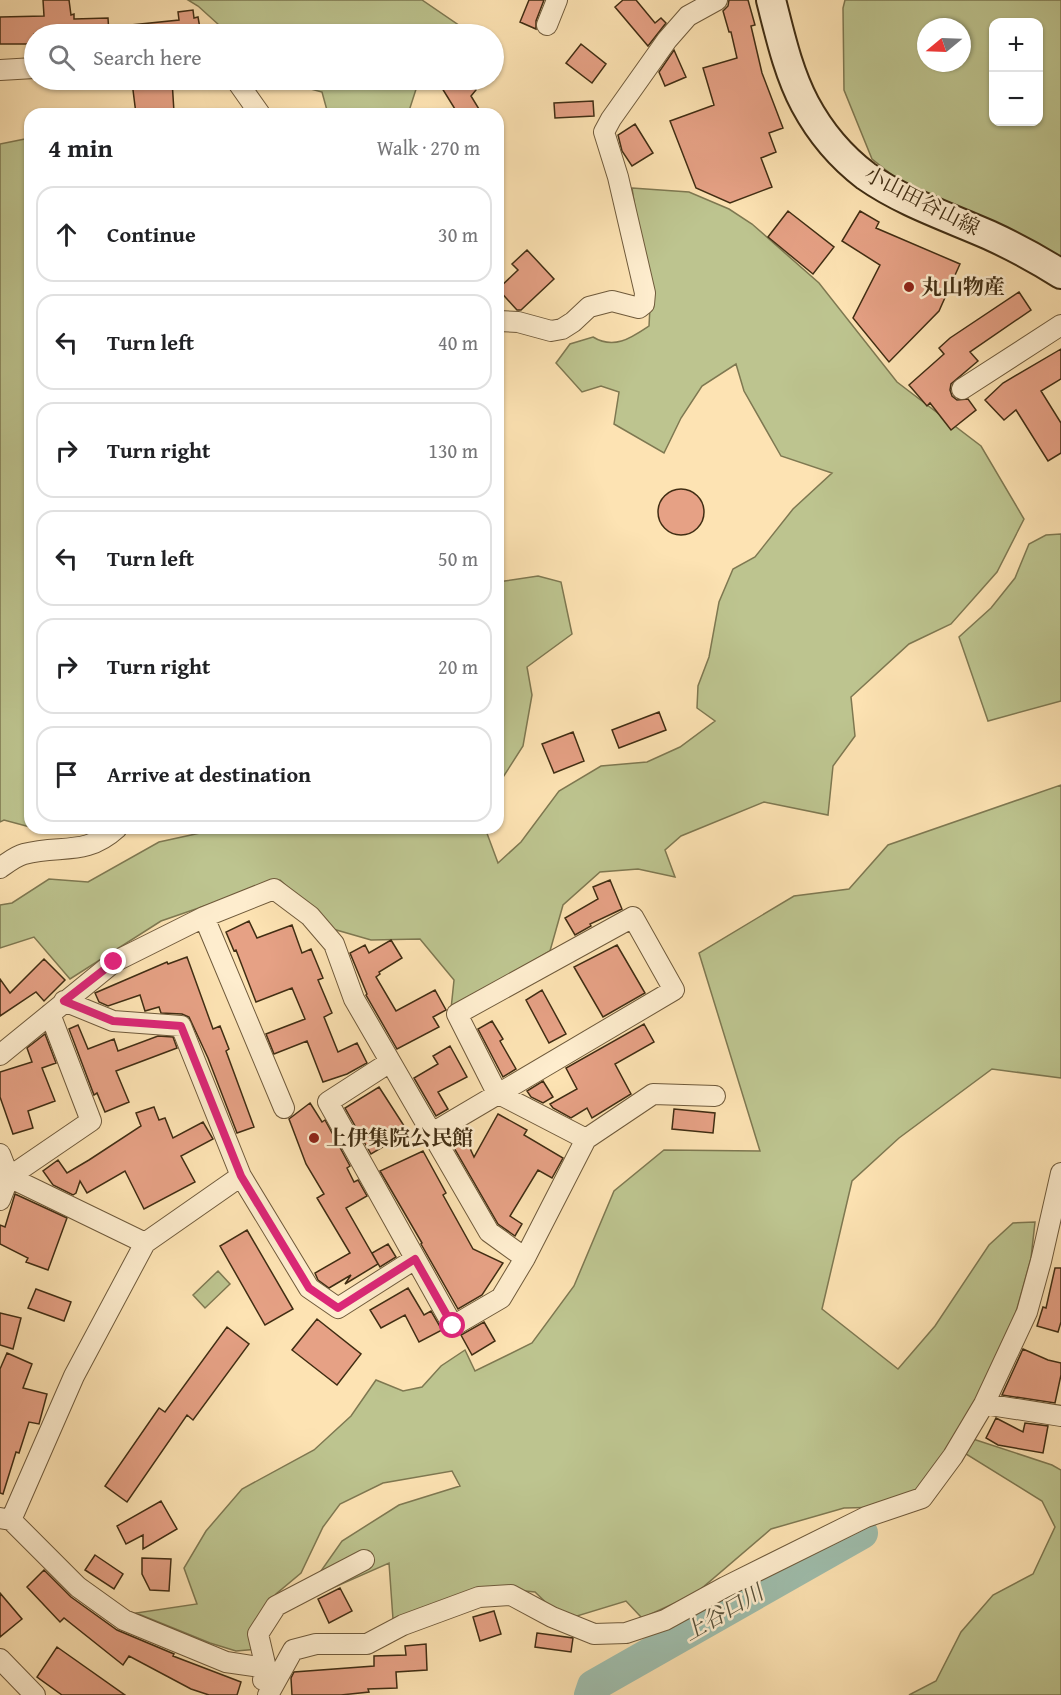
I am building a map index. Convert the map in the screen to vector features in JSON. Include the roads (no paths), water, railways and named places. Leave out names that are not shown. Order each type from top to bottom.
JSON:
[{"type":"main road","name":"小山田谷山線","points":[[771,0],[787,59],[804,102],[820,130],[846,159],[868,177],[899,194],[930,210],[992,236],[1061,274]]},
{"type":"street","points":[[547,25],[557,0]]},
{"type":"street","points":[[504,321],[518,322],[550,331],[562,329],[589,307],[612,301],[639,308],[644,304],[645,293],[618,177],[604,132],[667,40],[688,16],[717,0]]},
{"type":"street","points":[[0,70],[24,69]]},
{"type":"street","points":[[244,90],[256,108]]},
{"type":"street","points":[[962,389],[1061,325]]},
{"type":"street","points":[[0,868],[22,854],[78,849],[110,834]]},
{"type":"street","points":[[0,1055],[114,962],[204,917],[274,889],[310,916],[334,944],[354,999],[489,1232],[525,1258]]},
{"type":"street","points":[[432,1133],[497,1093],[674,990],[633,916],[457,1014],[497,1093],[586,1139]]},
{"type":"street","points":[[204,917],[284,1108]]},
{"type":"street","points":[[57,1008],[113,1021],[181,1026],[241,1176],[309,1288],[338,1308],[415,1259]]},
{"type":"street","points":[[0,1200],[9,1177],[91,1121],[57,1008]]},
{"type":"street","points":[[390,1062],[327,1102],[453,1326],[501,1298],[525,1258],[586,1139],[653,1094],[715,1096]]},
{"type":"street","points":[[0,1154],[9,1177],[145,1243]]},
{"type":"street","points":[[268,1695],[293,1650],[316,1644],[367,1644],[403,1625],[480,1597],[511,1595],[552,1617],[594,1634],[626,1634],[665,1620],[725,1587],[866,1517],[922,1498],[953,1456],[984,1404],[1027,1312],[1061,1173]]},
{"type":"street","points":[[241,1176],[145,1243],[74,1376],[5,1519],[78,1587],[124,1620],[226,1662],[266,1668]]},
{"type":"street","points":[[984,1404],[1061,1416]]},
{"type":"street","points":[[260,1695],[266,1668],[258,1634],[276,1606],[364,1560]]},
{"type":"street","points":[[0,1659],[35,1695]]},
{"type":"waterway","name":"上谷口川","points":[[590,1695],[593,1686],[862,1533]]},
{"type":"place","name":"丸山物産","points":[[909,287]]},
{"type":"place","name":"上伊集院公民館","points":[[314,1138]]}]
